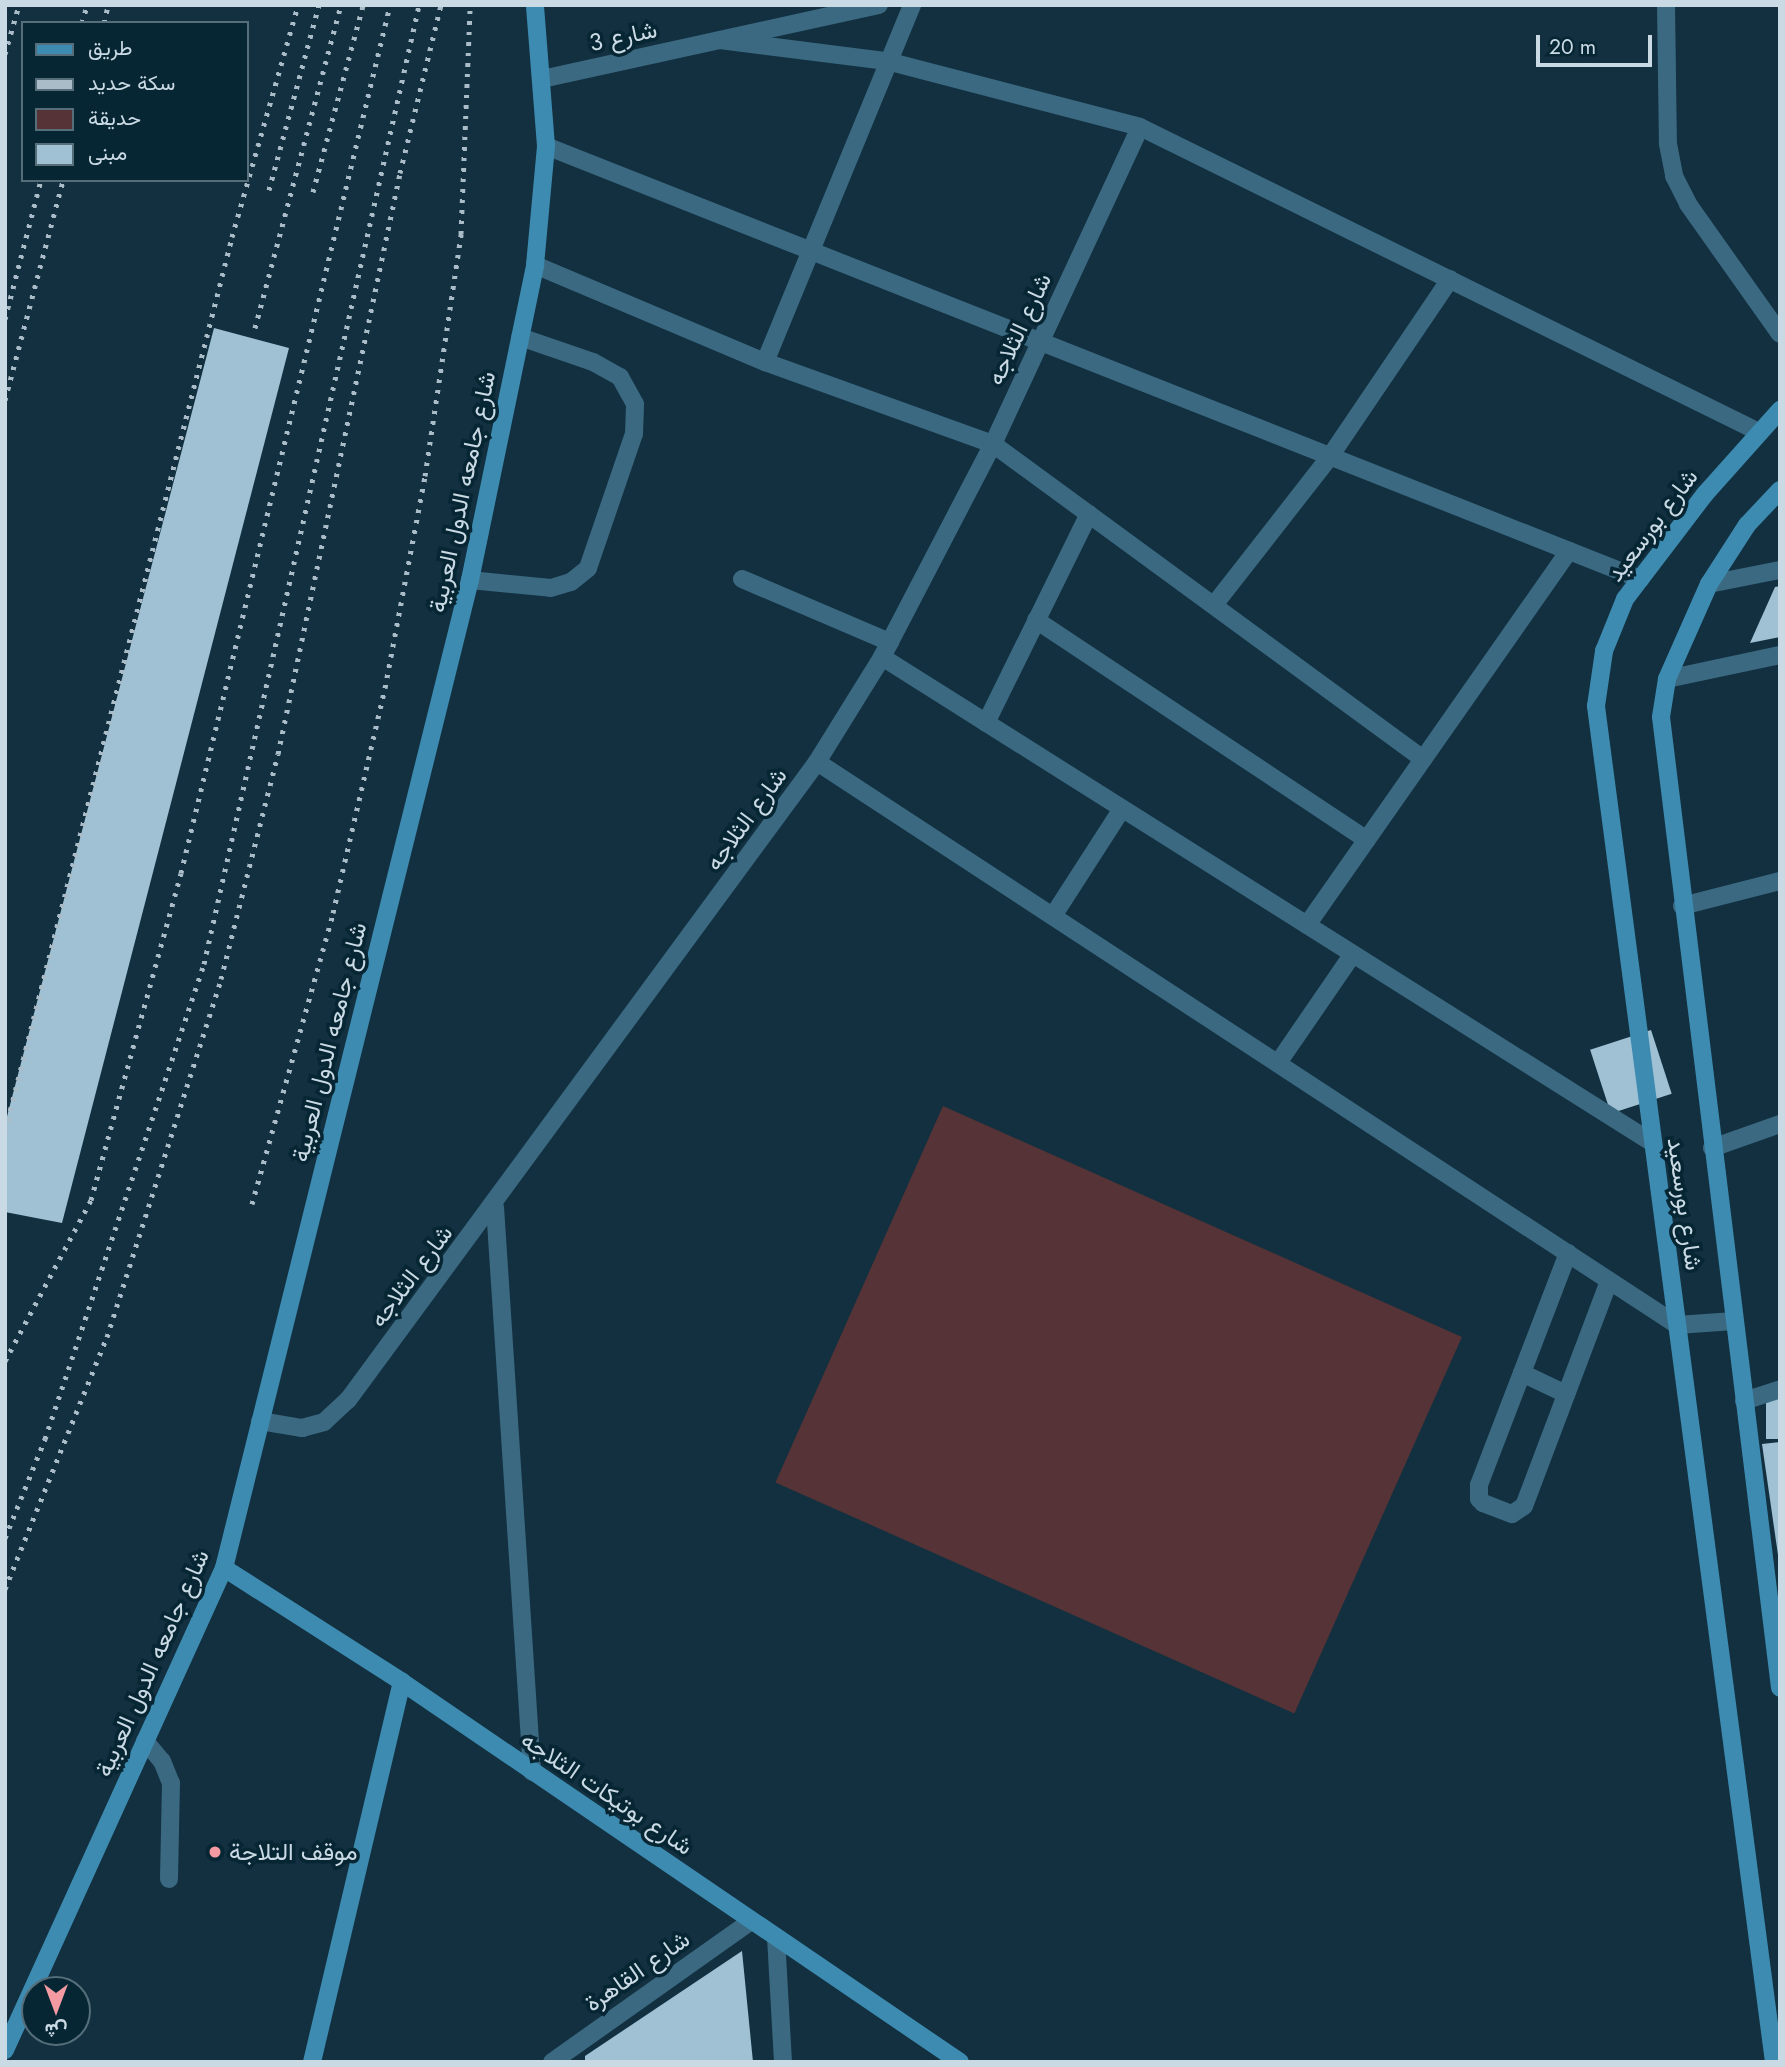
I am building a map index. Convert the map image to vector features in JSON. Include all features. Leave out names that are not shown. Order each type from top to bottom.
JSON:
[{"type":"main road","name":"شارع جامعه الدول العربية","points":[[5,2050],[224,1568],[470,580],[535,265],[546,146],[536,5]]},
{"type":"main road","name":"شارع بورسعيد","points":[[1774,2062],[1596,706],[1604,651],[1625,599],[1704,494],[1780,410]]},
{"type":"main road","name":"شارع بورسعيد","points":[[1780,490],[1747,525],[1709,584],[1667,679],[1661,717],[1663,756],[1777,1643],[1780,1688]]},
{"type":"main road","name":"شارع بوتيكات الثلاجه","points":[[224,1568],[402,1682],[960,2062]]},
{"type":"main road","points":[[312,2062],[402,1682]]},
{"type":"street","name":"شارع 3","points":[[542,79],[859,7],[879,5]]},
{"type":"street","points":[[765,362],[814,250],[887,61],[912,5]]},
{"type":"street","points":[[1665,5],[1668,144],[1674,176],[1688,204],[1780,334]]},
{"type":"street","points":[[720,40],[887,61],[1140,127],[1759,432]]},
{"type":"street","name":"شارع الثلاجه","points":[[260,1420],[302,1428],[324,1422],[348,1400],[495,1207],[817,762],[886,650],[993,444],[1140,127]]},
{"type":"street","points":[[546,146],[814,250],[1039,345],[1640,579]]},
{"type":"street","points":[[535,265],[765,362],[993,444],[1423,759]]},
{"type":"street","points":[[1214,605],[1329,458],[1450,279]]},
{"type":"street","points":[[470,580],[551,588],[571,582],[588,568],[634,434],[635,404],[620,377],[593,362],[520,337]]},
{"type":"street","points":[[986,723],[1089,514]]},
{"type":"street","points":[[1307,925],[1569,551]]},
{"type":"street","points":[[1709,584],[1780,570]]},
{"type":"street","points":[[742,579],[886,650],[986,723],[1653,1143]]},
{"type":"street","points":[[1036,620],[1367,840]]},
{"type":"street","points":[[1667,679],[1780,655]]},
{"type":"street","points":[[817,762],[1677,1325],[1734,1321]]},
{"type":"street","points":[[1052,916],[1122,809]]},
{"type":"street","points":[[1682,906],[1780,881]]},
{"type":"street","points":[[1278,1063],[1353,954]]},
{"type":"street","points":[[1712,1147],[1780,1124]]},
{"type":"street","points":[[495,1207],[532,1772]]},
{"type":"street","points":[[1568,1253],[1478,1494],[1483,1503],[1504,1513],[1519,1512],[1524,1506],[1609,1280]]},
{"type":"street","points":[[1522,1373],[1566,1394]]},
{"type":"street","points":[[1744,1401],[1780,1389]]},
{"type":"street","points":[[145,1741],[162,1761],[171,1783],[169,1879]]},
{"type":"street","name":"شارع القاهرة","points":[[552,2062],[751,1921]]},
{"type":"street","points":[[776,1937],[783,2062]]},
{"type":"green space","points":[[943,1106],[1462,1337],[1294,1713],[775,1482]]},
{"type":"building","points":[[214,328],[289,348],[62,1223],[5,1212],[5,1124]]},
{"type":"building","points":[[1780,586],[1780,637],[1750,643],[1775,587]]},
{"type":"building","points":[[1651,1030],[1672,1094],[1611,1113],[1590,1050]]},
{"type":"building","points":[[1766,1395],[1780,1395],[1780,1439],[1766,1439]]},
{"type":"building","points":[[1780,1442],[1780,1555],[1778,1555],[1762,1444]]},
{"type":"building","points":[[742,1951],[753,2062],[585,2062],[585,2056]]},
{"type":"railway","points":[[5,54],[19,5]]},
{"type":"railway","points":[[83,21],[87,5]]},
{"type":"railway","points":[[104,21],[108,5]]},
{"type":"railway","points":[[248,181],[298,5]]},
{"type":"railway","points":[[269,190],[319,5]]},
{"type":"railway","points":[[255,328],[341,5]]},
{"type":"railway","points":[[313,192],[363,5]]},
{"type":"railway","points":[[5,1361],[91,1200],[181,873],[390,5]]},
{"type":"railway","points":[[5,1538],[45,1439],[204,964],[419,5]]},
{"type":"railway","points":[[5,1589],[107,1337],[221,979],[278,754],[400,173],[441,5]]},
{"type":"railway","points":[[252,1204],[333,913],[385,688],[425,476],[461,234],[470,5]]},
{"type":"railway","points":[[5,319],[40,182]]},
{"type":"railway","points":[[5,400],[62,182]]},
{"type":"railway","points":[[5,1131],[248,182]]},
{"type":"place","name":"موقف التلاجة","points":[[215,1852]]}]
